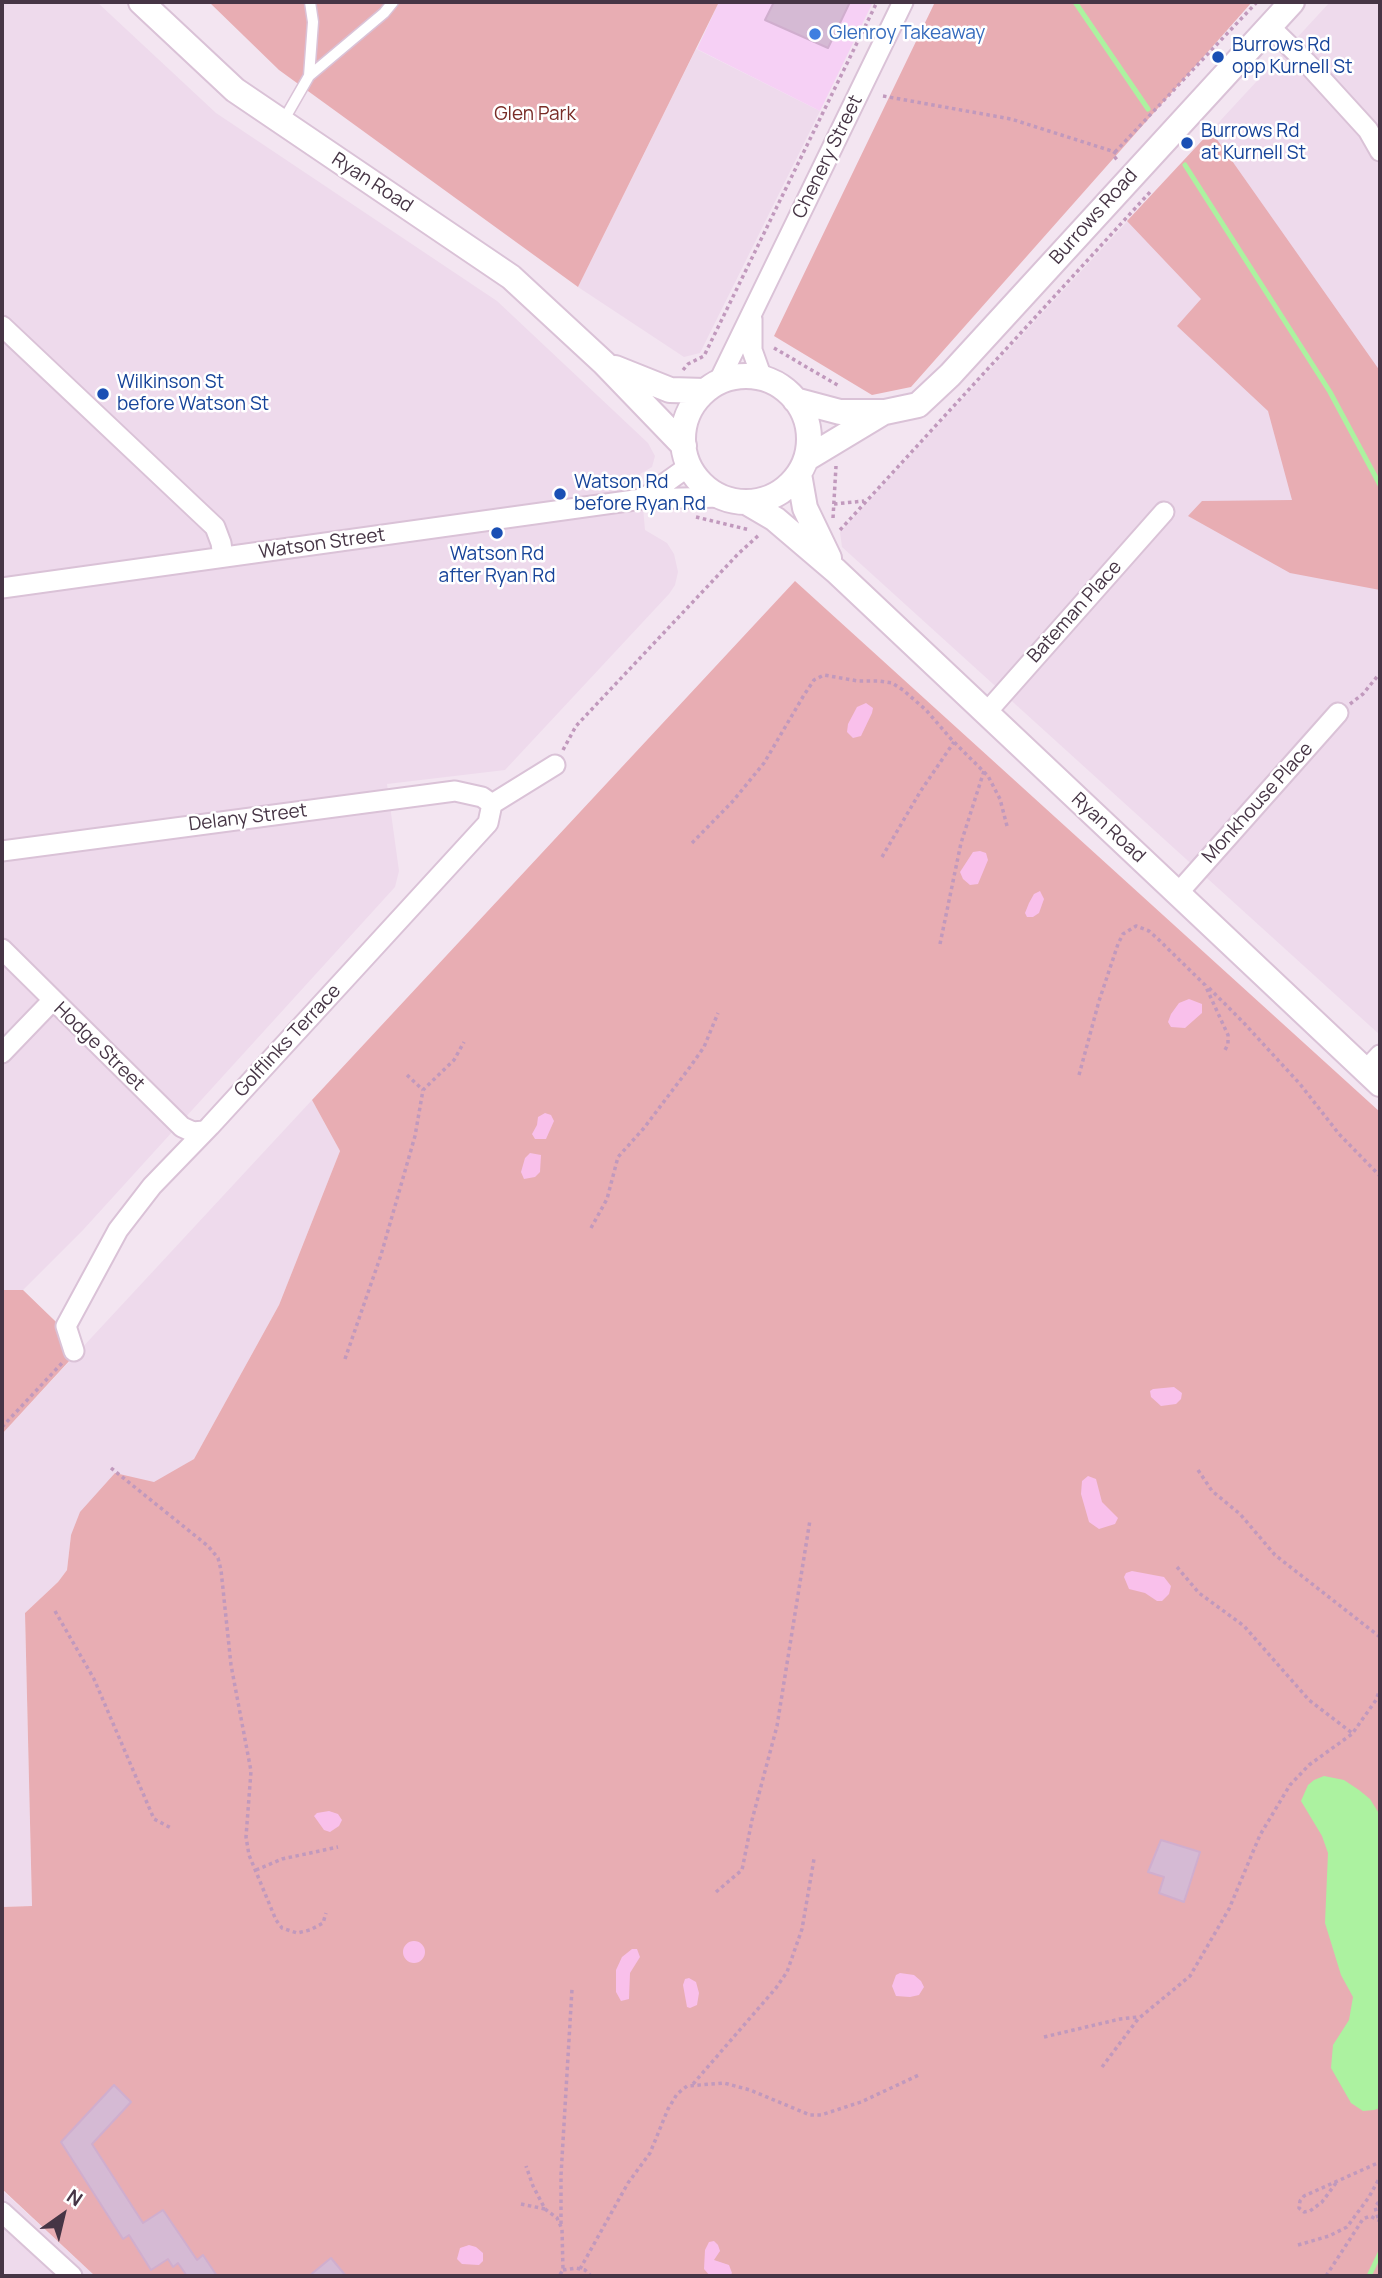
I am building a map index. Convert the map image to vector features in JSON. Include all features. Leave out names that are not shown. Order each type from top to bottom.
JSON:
[{"type":"street","name":"Ryan Road","points":[[141,2],[235,90],[511,276],[604,363],[686,456]]},
{"type":"street","name":"Chenery Street","points":[[711,387],[752,311],[903,2]]},
{"type":"street","name":"Burrows Road","points":[[795,400],[840,412],[885,412],[918,405],[934,391],[1292,2]]},
{"type":"street","points":[[1269,26],[1374,124],[1380,151]]},
{"type":"street","name":"Chenery Street","points":[[752,311],[752,350],[762,378]]},
{"type":"street","points":[[2,326],[215,527],[223,557]]},
{"type":"street","name":"Ryan Road","points":[[604,363],[670,390],[711,387]]},
{"type":"street","points":[[740,377],[762,378],[775,383],[795,400],[804,413],[809,444],[802,467],[789,486],[776,494],[734,500],[703,485],[686,456],[688,416],[711,387],[740,377]]},
{"type":"street","name":"Burrows Road","points":[[802,467],[885,412]]},
{"type":"street","name":"Watson Street","points":[[642,499],[686,456]]},
{"type":"street","name":"Ryan Road","points":[[802,467],[805,508],[836,571]]},
{"type":"street","name":"Watson Street","points":[[2,588],[642,499],[734,500]]},
{"type":"street","name":"Ryan Road","points":[[734,500],[775,519],[836,571],[1178,893],[1375,1070]]},
{"type":"street","name":"Bateman Place","points":[[986,713],[1164,512]]},
{"type":"street","name":"Monkhouse Place","points":[[1178,893],[1338,713]]},
{"type":"street","points":[[492,804],[555,765]]},
{"type":"street","name":"Delany Street","points":[[2,851],[455,791],[482,797],[492,804]]},
{"type":"street","name":"Golflinks Terrace","points":[[74,1351],[66,1326],[118,1230],[152,1186],[488,823],[492,804]]},
{"type":"street","name":"Hodge Street","points":[[2,949],[182,1126],[193,1132],[204,1131]]},
{"type":"street","points":[[2,1053],[52,1001]]},
{"type":"street","points":[[2,2212],[72,2276]]},
{"type":"lane","points":[[309,76],[313,22],[310,2]]},
{"type":"lane","points":[[282,123],[309,76],[384,13],[393,2]]},
{"type":"path","points":[[677,377],[688,364],[704,356],[877,2]]},
{"type":"path","points":[[1118,161],[1115,152],[1257,2]]},
{"type":"path","points":[[883,96],[1011,119],[1115,152]]},
{"type":"path","points":[[833,536],[1151,191]]},
{"type":"path","points":[[774,348],[839,386]]},
{"type":"path","points":[[832,524],[837,460]]},
{"type":"path","points":[[834,504],[866,501]]},
{"type":"path","points":[[555,765],[576,726],[738,554],[762,533],[690,516]]},
{"type":"path","points":[[1338,713],[1363,694],[1380,673]]},
{"type":"path","points":[[692,843],[733,801],[764,763],[804,695],[819,676],[892,683],[926,710],[992,781],[1007,826]]},
{"type":"path","points":[[882,857],[920,792],[954,742]]},
{"type":"path","points":[[940,944],[958,856],[984,771]]},
{"type":"path","points":[[1079,1075],[1118,944],[1129,929],[1136,926],[1149,931],[1251,1031],[1300,1084],[1339,1134],[1380,1176]]},
{"type":"path","points":[[1205,985],[1228,1035],[1225,1050]]},
{"type":"path","points":[[591,1228],[607,1199],[618,1157],[690,1068],[704,1047],[718,1013]]},
{"type":"path","points":[[345,1359],[388,1231],[415,1136],[424,1090],[454,1060],[464,1042]]},
{"type":"path","points":[[407,1075],[424,1090]]},
{"type":"path","points":[[2,1427],[74,1351]]},
{"type":"path","points":[[111,1468],[208,1546],[220,1563],[229,1653],[251,1771],[247,1846],[276,1920],[285,1931],[297,1933],[317,1927],[323,1923],[326,1913]]},
{"type":"path","points":[[1198,1470],[1212,1491],[1240,1514],[1275,1555],[1380,1637]]},
{"type":"path","points":[[716,1892],[736,1878],[741,1870],[777,1726],[810,1520]]},
{"type":"path","points":[[1177,1567],[1199,1593],[1244,1626],[1309,1700],[1352,1734]]},
{"type":"path","points":[[55,1611],[90,1671],[153,1819],[171,1828]]},
{"type":"path","points":[[1102,2067],[1141,2017],[1183,1983],[1196,1966],[1229,1909],[1260,1835],[1290,1785],[1309,1765],[1352,1734],[1376,1700],[1380,1689]]},
{"type":"path","points":[[256,1870],[282,1859],[338,1847]]},
{"type":"path","points":[[580,2269],[628,2183],[650,2153],[677,2094],[692,2085],[787,1972],[802,1929],[814,1859]]},
{"type":"path","points":[[559,2276],[563,2270],[561,2175],[572,1989]]},
{"type":"path","points":[[1044,2037],[1120,2019],[1141,2017]]},
{"type":"path","points":[[692,2085],[724,2083],[750,2090],[810,2115],[821,2115],[861,2102],[921,2074]]},
{"type":"path","points":[[1336,2183],[1322,2202],[1310,2211],[1304,2212],[1299,2208],[1304,2196],[1380,2162]]},
{"type":"path","points":[[526,2166],[545,2208],[561,2224]]},
{"type":"path","points":[[1298,2245],[1347,2227],[1380,2177]]},
{"type":"path","points":[[1380,2200],[1375,2207],[1380,2220]]},
{"type":"path","points":[[521,2204],[545,2208]]},
{"type":"path","points":[[1326,2276],[1363,2219],[1370,2216],[1380,2220]]},
{"type":"path","points":[[563,2270],[580,2269],[591,2276]]},
{"type":"shaded area","points":[[2,2],[97,2],[216,113],[497,301],[648,443],[655,456],[652,467],[640,474],[645,530],[667,543],[674,554],[678,572],[675,585],[669,594],[505,770],[387,784],[399,871],[395,887],[83,1230],[23,1290],[2,1291]]},
{"type":"shaded area","points":[[719,2],[873,2],[820,111],[697,49]]},
{"type":"shaded area","points":[[1330,2],[1380,2],[1380,1035],[842,547],[840,532]]},
{"type":"shaded area","points":[[696,49],[820,111],[700,353],[684,357],[578,287]]},
{"type":"shaded area","points":[[312,1100],[340,1151],[279,1305],[194,1459],[71,1535],[67,1570],[25,1613],[32,1906],[2,1907],[2,1434]]},
{"type":"shaded area","points":[[1324,1776],[1344,1780],[1359,1790],[1370,1799],[1380,1815],[1380,2108],[1374,2110],[1363,2111],[1351,2103],[1331,2068],[1333,2045],[1349,2020],[1353,1997],[1341,1975],[1325,1923],[1328,1853],[1322,1836],[1301,1801],[1308,1785]]},
{"type":"shaded area","points":[[2,2190],[95,2276],[2,2276]]},
{"type":"green space","name":"Glen Park","points":[[209,2],[719,2],[578,287],[279,70]]},
{"type":"green space","points":[[935,2],[1252,2],[911,387],[872,395],[774,336]]},
{"type":"green space","points":[[1211,131],[1380,371],[1380,590],[1290,573],[1188,516],[1202,501],[1292,500],[1268,411],[1177,326],[1201,299],[1127,221]]},
{"type":"green space","points":[[795,581],[1380,1112],[1380,2276],[95,2276],[2,2189],[2,1907],[32,1906],[25,1613],[67,1570],[71,1535],[80,1512],[115,1473],[154,1482],[194,1459],[279,1305],[340,1151],[312,1100]]},
{"type":"green space","points":[[2,1290],[23,1290],[82,1347],[2,1434]]},
{"type":"sand","points":[[866,703],[873,708],[872,713],[861,736],[853,738],[847,732],[848,724],[857,707]]},
{"type":"sand","points":[[973,852],[986,853],[988,860],[978,884],[970,885],[960,872]]},
{"type":"sand","points":[[1040,891],[1044,899],[1039,913],[1027,917],[1025,913],[1029,903],[1034,894]]},
{"type":"sand","points":[[1189,999],[1202,1004],[1202,1013],[1185,1028],[1171,1027],[1168,1022],[1171,1014],[1179,1003]]},
{"type":"sand","points":[[545,1113],[551,1115],[554,1121],[546,1139],[535,1139],[532,1134],[538,1117]]},
{"type":"sand","points":[[530,1153],[541,1155],[540,1172],[535,1177],[524,1179],[521,1172],[525,1158]]},
{"type":"sand","points":[[1174,1387],[1182,1393],[1176,1404],[1161,1406],[1151,1397],[1150,1391],[1153,1389]]},
{"type":"sand","points":[[1088,1476],[1096,1479],[1102,1502],[1118,1518],[1115,1524],[1099,1529],[1089,1522],[1081,1494],[1082,1481]]},
{"type":"sand","points":[[1132,1571],[1164,1577],[1171,1586],[1169,1594],[1162,1601],[1157,1601],[1145,1593],[1129,1589],[1124,1577]]},
{"type":"sand","points":[[329,1811],[338,1814],[342,1820],[339,1826],[330,1832],[324,1830],[314,1816]]},
{"type":"sand","points":[[414,1941],[422,1944],[425,1952],[422,1960],[414,1963],[406,1960],[403,1952],[406,1944]]},
{"type":"sand","points":[[632,1949],[637,1949],[640,1957],[630,1973],[629,1999],[621,2001],[616,1992],[616,1970],[622,1957]]},
{"type":"sand","points":[[896,1975],[914,1975],[921,1981],[924,1987],[919,1995],[896,1996],[892,1986]]},
{"type":"sand","points":[[685,1979],[696,1982],[699,1993],[697,2005],[690,2008],[687,2007],[683,1985]]},
{"type":"sand","points":[[714,2241],[720,2251],[714,2260],[729,2265],[732,2273],[730,2276],[710,2276],[704,2269],[705,2250],[709,2242]]},
{"type":"sand","points":[[469,2245],[483,2253],[483,2261],[479,2265],[462,2264],[457,2259],[460,2248]]},
{"type":"building","name":"Glenroy Takeaway","points":[[774,2],[850,2],[828,48],[765,20]]},
{"type":"building","points":[[1161,1840],[1200,1852],[1184,1902],[1159,1893],[1164,1877],[1148,1872]]},
{"type":"building","points":[[114,2085],[131,2102],[92,2144],[143,2223],[163,2210],[197,2260],[203,2255],[217,2276],[187,2276],[178,2263],[173,2267],[168,2259],[151,2270],[129,2235],[123,2239],[61,2142]]},
{"type":"building","points":[[331,2258],[346,2276],[309,2276]]},
{"type":"waterway","points":[[1075,2],[1148,109]]},
{"type":"waterway","points":[[1185,165],[1330,392],[1380,485]]},
{"type":"waterway","points":[[1369,2276],[1380,2253]]},
{"type":"place","name":"Glenroy Takeaway","points":[[815,34]]},
{"type":"place","name":"Burrows Rd opp Kurnell St","points":[[1218,57]]},
{"type":"place","name":"Burrows Rd at Kurnell St","points":[[1187,143]]},
{"type":"place","name":"Wilkinson St before Watson St","points":[[103,394]]},
{"type":"place","name":"Watson Rd before Ryan Rd","points":[[560,494]]},
{"type":"place","name":"Watson Rd after Ryan Rd","points":[[497,533]]}]
